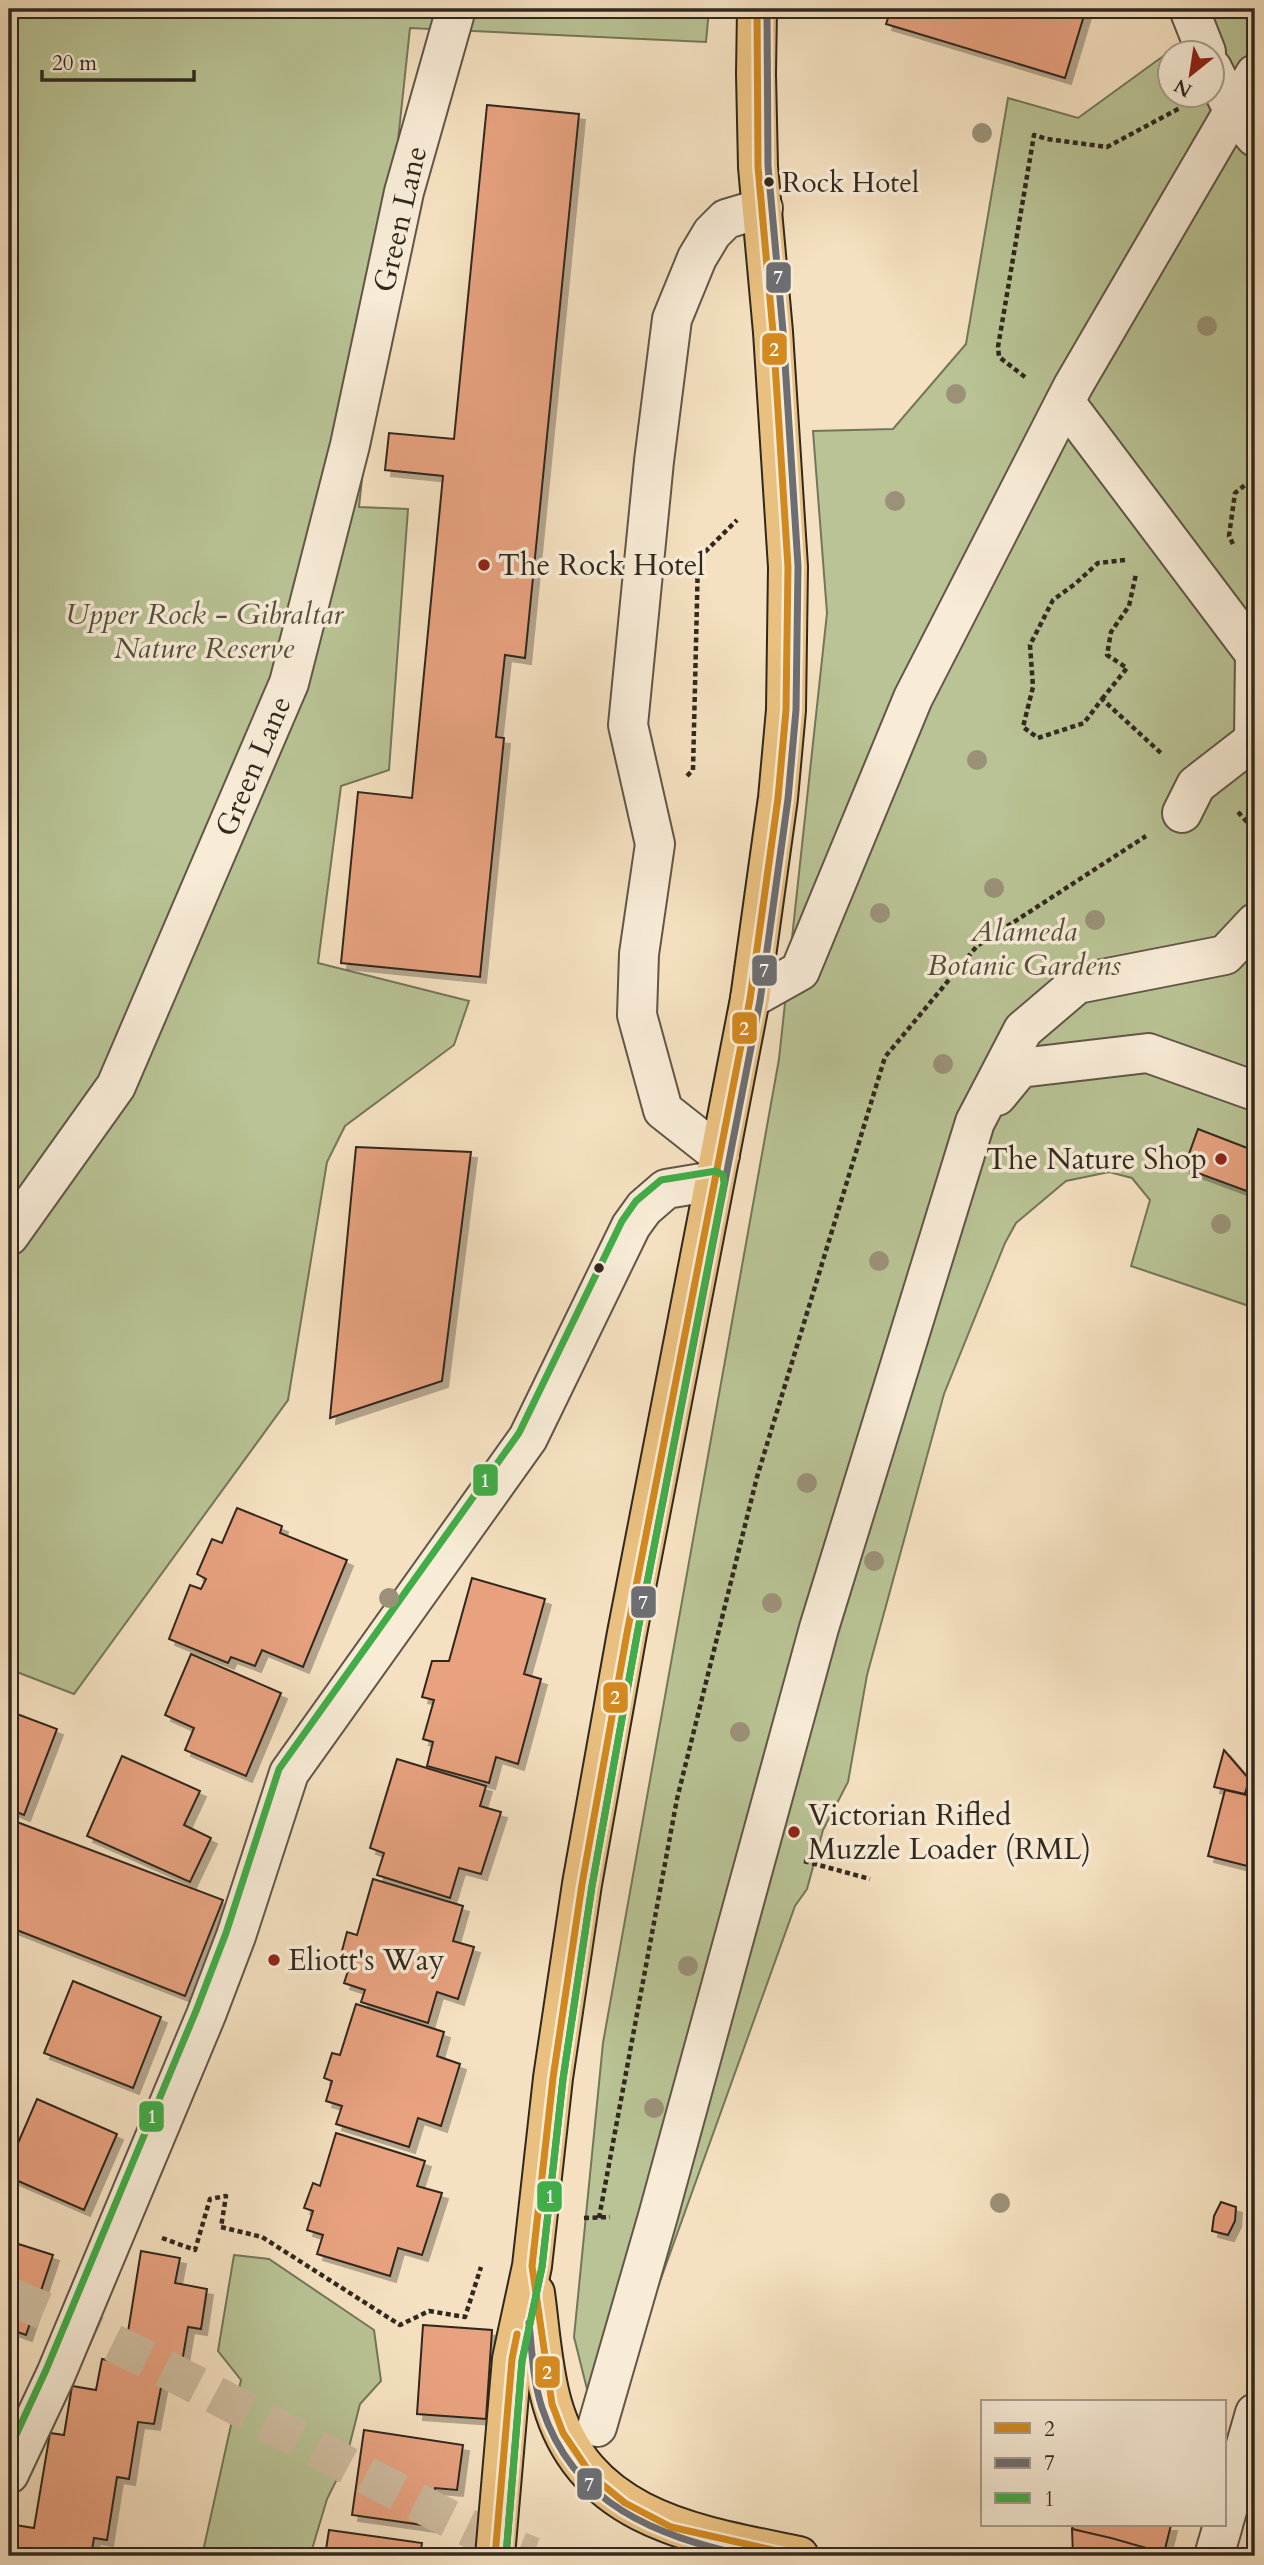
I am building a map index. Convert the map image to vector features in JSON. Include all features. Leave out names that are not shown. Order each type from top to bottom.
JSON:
[{"type":"main road","points":[[495,2556],[512,2359],[531,2266],[553,2078],[582,1884],[627,1633],[750,999],[778,798],[786,710],[788,578],[757,124],[757,9]]},
{"type":"main road","points":[[531,2266],[549,2389],[563,2433],[592,2476],[625,2503],[671,2527],[799,2556]]},
{"type":"street","name":"Green Lane","points":[[9,1236],[116,1086],[289,683],[350,445],[404,192],[456,9]]},
{"type":"street","points":[[1189,9],[1200,38]]},
{"type":"street","points":[[750,999],[800,971],[913,698],[1065,402],[1244,125],[1255,74]]},
{"type":"street","points":[[1226,93],[1244,125]]},
{"type":"street","points":[[9,2473],[56,2374],[206,2015],[236,1936],[289,1773],[528,1438],[631,1226],[644,1208],[666,1189],[717,1168],[663,1110],[638,1015],[639,954],[656,844],[628,725],[671,319],[697,258],[712,233],[726,219],[763,208]]},
{"type":"street","points":[[1065,402],[1255,654],[1254,740],[1189,799]]},
{"type":"street","points":[[597,2427],[658,2216],[819,1628],[975,1122],[1023,1030],[1077,984],[1240,962],[1255,923]]},
{"type":"street","points":[[975,1122],[1020,1068],[1148,1053],[1255,1091]]},
{"type":"street","points":[[1226,2513],[1255,2413]]},
{"type":"street","points":[[1214,2556],[1222,2526]]},
{"type":"path","points":[[1065,402],[1010,368],[999,357],[1034,135],[1107,147],[1179,108]]},
{"type":"path","points":[[650,819],[693,770],[698,559],[783,474]]},
{"type":"path","points":[[1128,559],[1097,563],[1053,600],[1030,645],[1033,688],[1023,727],[1038,738],[1084,723],[1127,668],[1107,655],[1111,632],[1129,606],[1136,569]]},
{"type":"path","points":[[599,2218],[677,1799],[757,1477],[885,1057],[976,946],[1189,799],[1102,699]]},
{"type":"path","points":[[1230,803],[1255,831]]},
{"type":"path","points":[[801,1860],[870,1879]]},
{"type":"path","points":[[118,2223],[195,2249],[210,2199],[226,2196],[220,2227],[262,2237],[400,2325],[429,2311],[465,2317],[485,2255]]},
{"type":"path","points":[[536,2218],[658,2216]]},
{"type":"green space","name":"Upper Rock - Gibraltar Nature Reserve","points":[[9,9],[709,9],[706,42],[410,28],[359,507],[408,509],[389,770],[341,786],[318,963],[469,1001],[454,1045],[345,1126],[327,1162],[288,1400],[74,1694],[9,1669]]},
{"type":"green space","name":"Alameda Botanic Gardens","points":[[1172,9],[1255,9],[1255,1308],[1131,1266],[1150,1200],[1132,1178],[1109,1172],[1066,1181],[1016,1223],[1005,1243],[944,1394],[867,1675],[848,1782],[823,1830],[807,1889],[795,1906],[609,2423],[587,2389],[574,2337],[603,2043],[779,1059],[827,613],[813,431],[893,429],[966,344],[1008,98],[1078,118],[1156,61],[1156,108],[1226,108],[1226,38],[1183,38]]},
{"type":"green space","points":[[234,2255],[269,2259],[374,2330],[381,2381],[360,2404],[345,2463],[327,2499],[310,2556],[202,2556],[241,2380],[218,2351]]},
{"type":"building","points":[[891,9],[1086,9],[1065,78],[886,24]]},
{"type":"building","name":"The Rock Hotel","points":[[487,105],[579,114],[525,658],[505,655],[496,737],[504,738],[480,977],[341,963],[358,792],[412,798],[443,476],[385,470],[389,433],[454,439]]},
{"type":"building","name":"The Nature Shop","points":[[1198,1129],[1255,1151],[1255,1194],[1184,1168]]},
{"type":"building","points":[[356,1147],[471,1152],[442,1381],[330,1418]]},
{"type":"building","points":[[237,1508],[282,1526],[280,1533],[347,1560],[303,1667],[262,1650],[255,1666],[231,1657],[228,1663],[169,1639],[190,1585],[201,1589],[206,1579],[197,1574],[212,1539],[222,1543]]},
{"type":"building","points":[[472,1578],[545,1599],[524,1674],[541,1679],[518,1764],[496,1757],[489,1783],[427,1766],[433,1742],[423,1739],[434,1700],[422,1697],[432,1661],[449,1661]]},
{"type":"building","points":[[191,1654],[281,1693],[246,1776],[185,1750],[194,1728],[165,1715]]},
{"type":"building","points":[[9,1711],[57,1729],[24,1815],[9,1809]]},
{"type":"building","points":[[1224,1750],[1249,1779],[1245,1794],[1214,1787]]},
{"type":"building","points":[[122,1756],[200,1791],[184,1825],[211,1838],[190,1882],[87,1836]]},
{"type":"building","points":[[397,1759],[486,1786],[480,1806],[501,1812],[481,1874],[459,1868],[450,1898],[377,1875],[384,1853],[370,1848]]},
{"type":"building","points":[[1225,1790],[1255,1797],[1255,1868],[1208,1856]]},
{"type":"building","points":[[9,1819],[223,1900],[185,1996],[9,1927]]},
{"type":"building","points":[[373,1879],[463,1906],[453,1941],[474,1947],[458,1999],[437,1992],[428,2023],[361,2002],[365,1990],[344,1983],[350,1965],[339,1962],[347,1932],[357,1935]]},
{"type":"building","points":[[73,1981],[161,2017],[133,2088],[44,2053]]},
{"type":"building","points":[[356,2004],[444,2032],[437,2056],[460,2064],[441,2126],[418,2118],[409,2147],[336,2124],[342,2106],[326,2101],[332,2081],[324,2078],[332,2053],[340,2055]]},
{"type":"building","points":[[37,2099],[117,2134],[84,2210],[9,2177],[9,2164]]},
{"type":"building","points":[[336,2133],[425,2161],[417,2186],[442,2193],[422,2255],[398,2248],[390,2276],[317,2254],[323,2235],[307,2230],[313,2211],[304,2208],[313,2183],[320,2186]]},
{"type":"building","points":[[1221,2202],[1236,2207],[1235,2221],[1228,2235],[1212,2231],[1214,2216]]},
{"type":"building","points":[[9,2241],[53,2255],[26,2335],[9,2329]]},
{"type":"building","points":[[141,2251],[180,2258],[175,2283],[207,2289],[201,2329],[188,2327],[179,2380],[163,2377],[154,2424],[138,2422],[129,2479],[117,2477],[107,2540],[94,2538],[91,2556],[9,2556],[15,2525],[34,2528],[50,2433],[64,2435],[72,2386],[96,2390],[102,2359],[123,2363]]},
{"type":"building","points":[[423,2325],[492,2330],[486,2419],[417,2414]]},
{"type":"building","points":[[364,2430],[463,2445],[457,2490],[435,2488],[430,2526],[352,2515]]},
{"type":"building","points":[[1073,2526],[1171,2526],[1164,2553],[1072,2529]]},
{"type":"building","points":[[1072,2529],[1164,2553],[1162,2556],[1073,2556]]},
{"type":"building","points":[[329,2530],[422,2543],[420,2556],[325,2556]]},
{"type":"tunnel","points":[[9,2296],[97,2335],[443,2516],[533,2556]]},
{"type":"transit line","name":"2","points":[[757,9],[758,167],[773,332],[788,567],[786,710],[778,798],[750,999],[627,1633],[582,1884],[553,2078],[532,2266],[552,2404],[563,2433],[592,2476],[625,2503],[671,2527],[799,2556]]},
{"type":"transit line","name":"7","points":[[506,2556],[522,2361],[542,2267],[563,2079],[592,1886],[637,1635],[760,1001],[788,799],[796,710],[798,566],[783,331],[768,166],[767,9]]},
{"type":"transit line","name":"1","points":[[9,2450],[46,2370],[196,2011],[226,1933],[279,1769],[519,1433],[622,1221],[636,1201],[661,1180],[716,1171],[723,1175],[724,1183],[592,1886],[563,2079],[542,2267],[522,2361],[506,2556]]},
{"type":"transit line","name":"7","points":[[529,2323],[535,2377],[542,2408],[556,2441],[575,2469],[597,2492],[622,2511],[651,2526],[714,2548],[748,2556]]},
{"type":"transit line","name":"2","points":[[495,2556],[512,2359],[517,2334]]},
{"type":"place","name":"Rock Hotel","points":[[769,182]]},
{"type":"place","name":"The Rock Hotel","points":[[484,565]]},
{"type":"place","name":"The Nature Shop","points":[[1221,1159]]},
{"type":"place","name":"Victorian Rifled Muzzle Loader (RML)","points":[[794,1832]]},
{"type":"place","name":"Eliott's Way","points":[[274,1960]]}]
